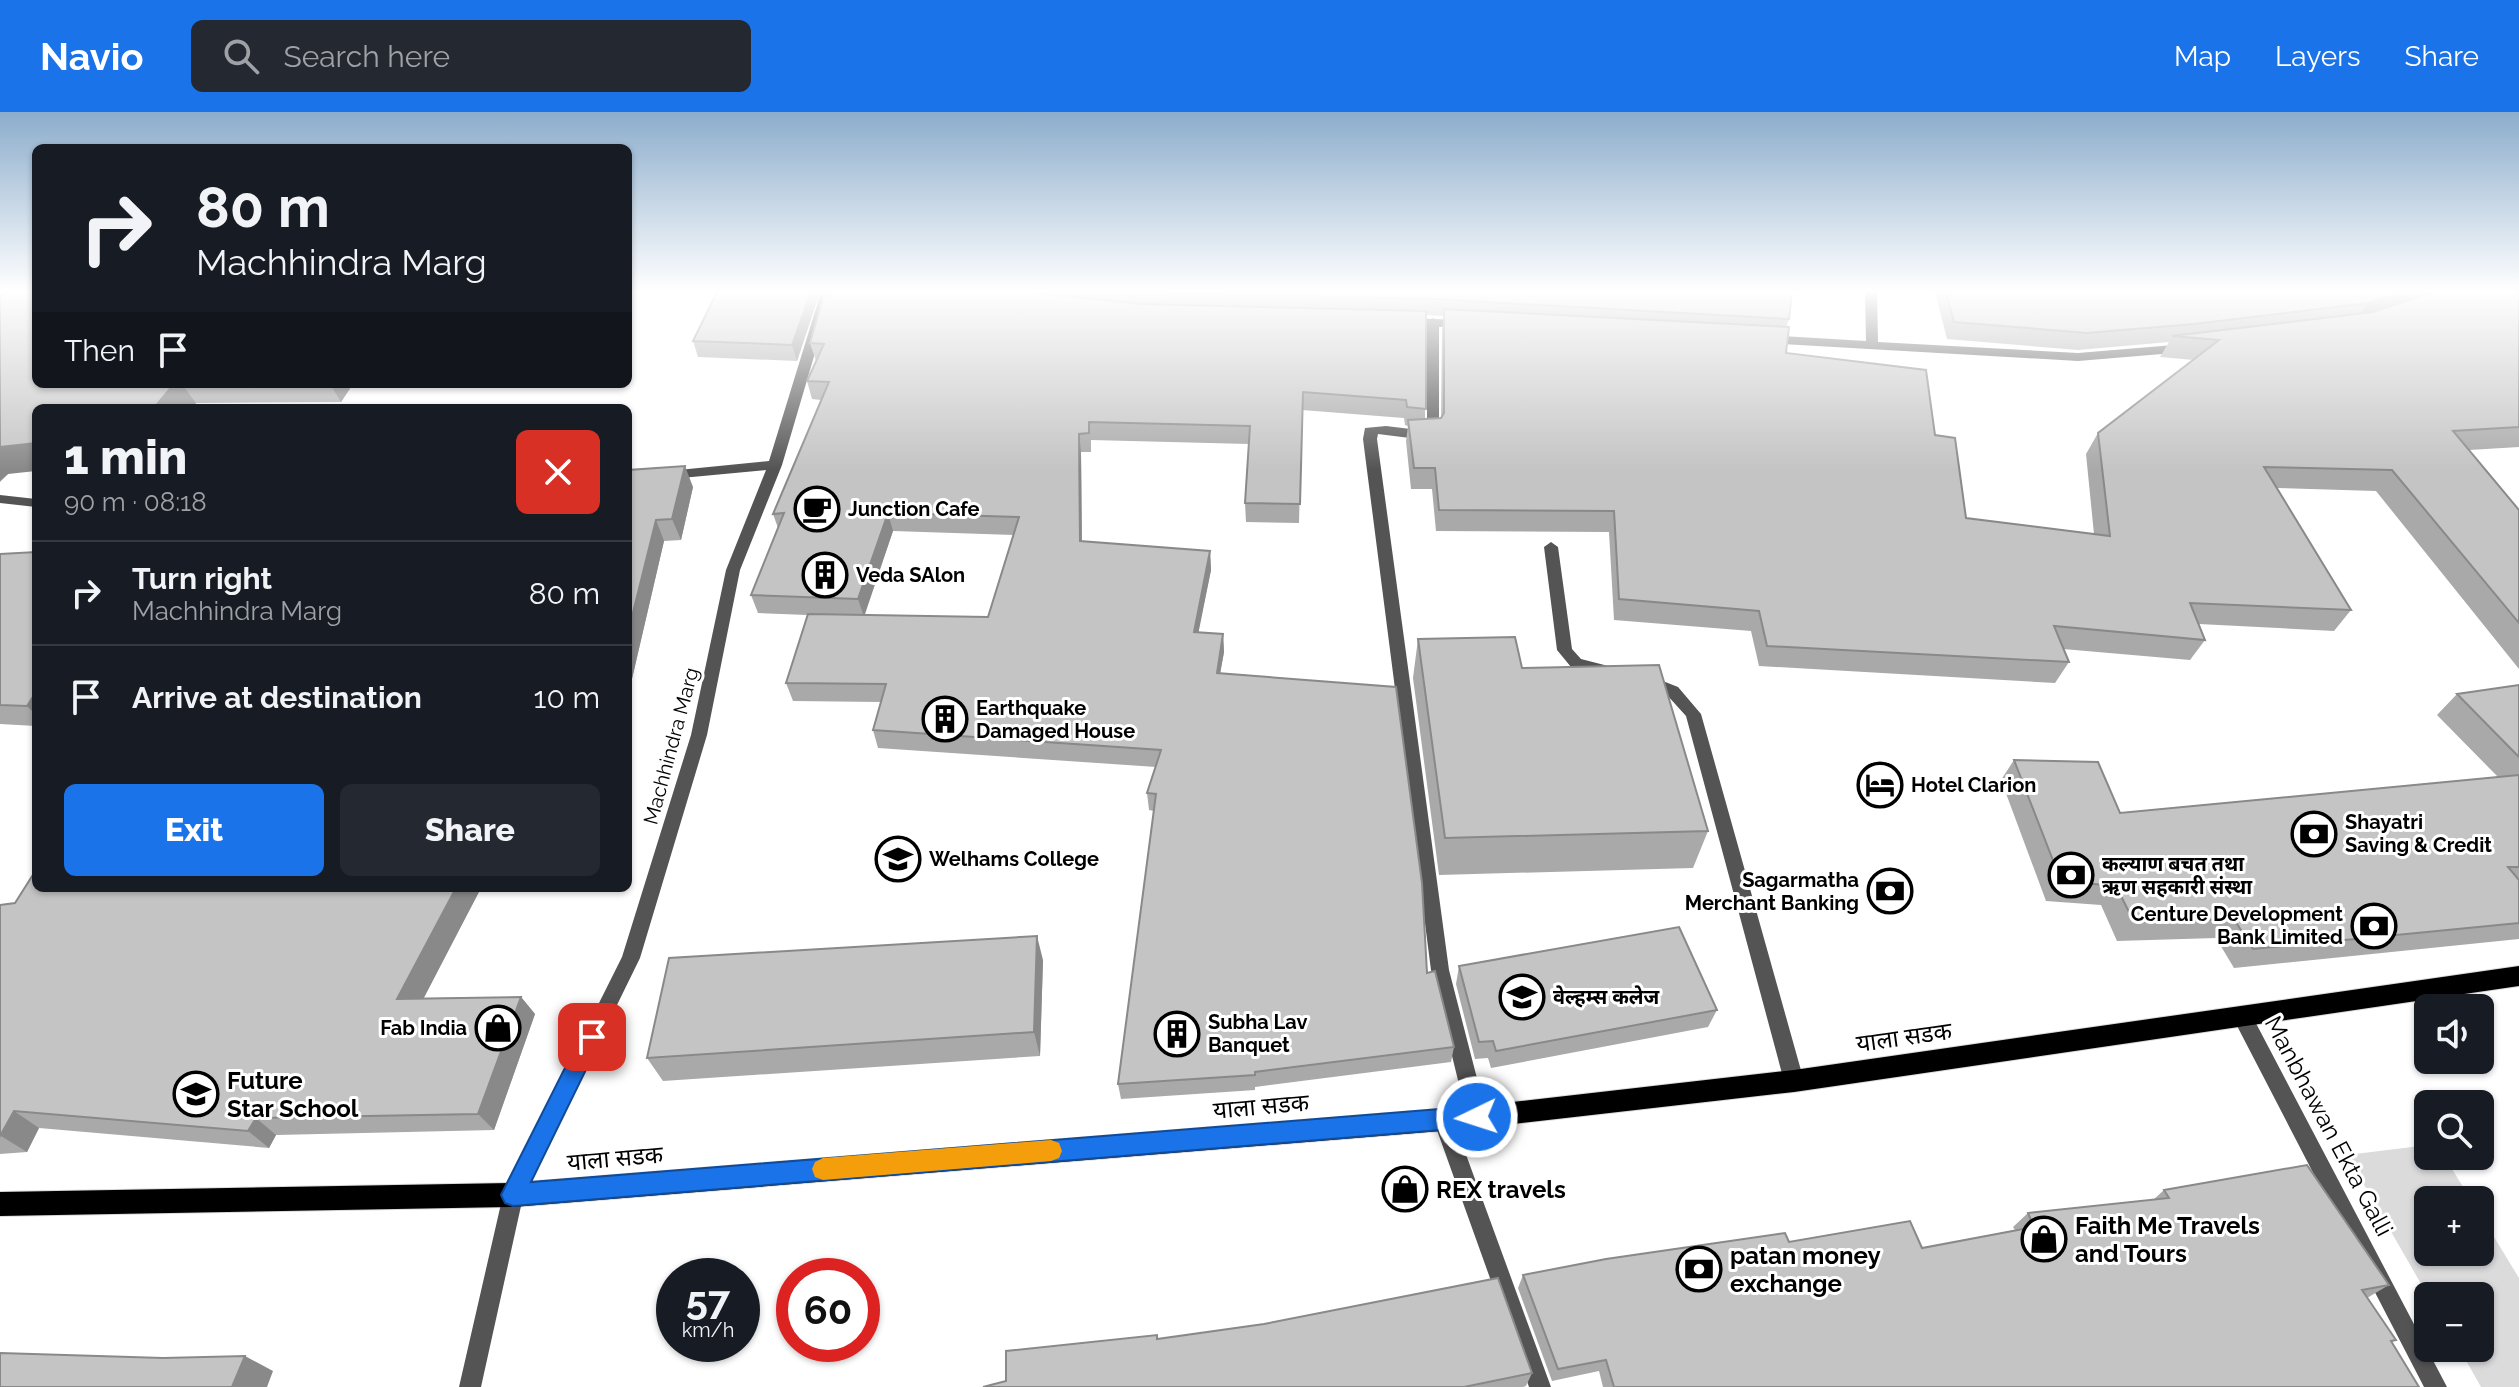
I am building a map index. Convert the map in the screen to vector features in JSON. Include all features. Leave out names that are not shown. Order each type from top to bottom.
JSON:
[{"type":"main road","name":"याला सडक","points":[[0,1204],[513,1195],[1477,1117],[1794,1081],[2519,976]]},
{"type":"street","name":"Machhindra Marg","points":[[470,1387],[513,1195],[631,958],[699,735],[733,570],[775,465],[813,352]]},
{"type":"street","points":[[1433,352],[1433,433],[1426,436],[1381,428],[1370,431],[1370,439],[1440,970],[1477,1117]]},
{"type":"street","points":[[1991,352],[2078,357],[2139,352]]},
{"type":"street","points":[[632,479],[775,465]]},
{"type":"street","points":[[0,499],[32,503]]},
{"type":"street","points":[[1551,547],[1565,650],[1576,663],[1667,685],[1693,714],[1794,1081]]},
{"type":"street","name":"Manbhawan Ekta Galli","points":[[2242,1016],[2436,1387]]},
{"type":"street","points":[[1443,1119],[1540,1387]]},
{"type":"shaded area","points":[[2414,1147],[2414,1170],[2453,1170],[2462,1186],[2414,1186],[2414,1266],[2494,1266],[2494,1237],[2519,1278],[2519,1387],[2481,1387],[2467,1362],[2494,1362],[2494,1282],[2420,1282],[2347,1155]]},
{"type":"building","points":[[0,352],[32,352],[32,388],[171,388],[157,404],[32,404],[32,443],[0,447]]},
{"type":"building","points":[[821,352],[1426,352],[1426,409],[1407,407],[1406,400],[1303,392],[1300,504],[1245,503],[1250,426],[1089,422],[1089,433],[1079,434],[1080,541],[1210,551],[1194,632],[1223,634],[1217,673],[1396,687],[1422,883],[1427,973],[1435,971],[1454,1047],[1255,1072],[1255,1075],[1118,1084],[1156,794],[1147,793],[1161,750],[873,730],[886,684],[786,683],[808,614],[988,617],[1019,517],[888,513],[858,599],[751,595],[784,513],[773,514],[829,382],[807,381]]},
{"type":"building","points":[[1444,352],[1786,352],[1926,370],[1935,435],[1955,438],[1966,518],[2110,536],[2098,433],[2204,352],[2519,352],[2519,427],[2453,431],[2519,510],[2519,623],[2392,470],[2264,467],[2351,610],[2190,603],[2205,640],[2054,626],[2069,662],[1767,646],[1759,611],[1619,599],[1614,511],[1439,510],[1435,468],[1414,468],[1408,420],[1441,418],[1444,413]]},
{"type":"building","points":[[685,466],[672,519],[656,520],[632,617],[632,470]]},
{"type":"building","points":[[32,552],[32,698],[27,706],[0,705],[0,554]]},
{"type":"building","points":[[1515,637],[1522,668],[1659,665],[1708,831],[1445,838],[1418,639]]},
{"type":"building","points":[[2519,685],[2519,757],[2457,694]]},
{"type":"building","points":[[2014,760],[2098,762],[2120,813],[2519,775],[2519,867],[2508,867],[2519,880],[2519,923],[2253,949],[2234,919],[2134,922],[2116,886],[2061,881]]},
{"type":"building","points":[[32,876],[32,892],[454,892],[397,999],[521,997],[478,1114],[256,1118],[248,1131],[14,1111],[0,1136],[0,905],[15,903]]},
{"type":"building","points":[[1679,927],[1717,1010],[1496,1051],[1493,1041],[1479,1042],[1459,966]]},
{"type":"building","points":[[1037,936],[1034,1032],[647,1058],[669,958]]},
{"type":"building","points":[[2307,1165],[2389,1285],[2362,1290],[2396,1340],[2391,1341],[2419,1387],[1614,1387],[1606,1360],[1558,1369],[1523,1275],[1606,1259],[1785,1233],[1789,1242],[1910,1221],[1922,1248],[2034,1227],[2028,1213],[2169,1198],[2164,1190]]},
{"type":"building","points":[[1498,1278],[1532,1373],[1464,1387],[983,1387],[1006,1381],[1006,1351],[1157,1335],[1157,1339],[1264,1324]]},
{"type":"building","points":[[0,1353],[163,1358],[245,1356],[232,1387],[0,1387]]},
{"type":"slow traffic","points":[[823,1169],[1051,1151]]},
{"type":"place","name":"Junction Cafe","points":[[817,509]]},
{"type":"place","name":"Veda SAlon","points":[[825,575]]},
{"type":"place","name":"Earthquake Damaged House","points":[[945,719]]},
{"type":"place","name":"Hotel Clarion","points":[[1880,785]]},
{"type":"place","name":"Shayatri Saving & Credit","points":[[2314,834]]},
{"type":"place","name":"Welhams College","points":[[898,859]]},
{"type":"place","name":"कल्याण बचत तथा ऋण सहकारी संस्था","points":[[2071,875]]},
{"type":"place","name":"Sagarmatha Merchant Banking","points":[[1890,891]]},
{"type":"place","name":"Centure Development Bank Limited","points":[[2374,926]]},
{"type":"place","name":"वेल्हम्स कलेज","points":[[1522,997]]},
{"type":"place","name":"Fab India","points":[[498,1028]]},
{"type":"place","name":"Subha Lav Banquet","points":[[1177,1034]]},
{"type":"place","name":"Future Star School","points":[[196,1094]]},
{"type":"place","name":"REX travels","points":[[1405,1189]]},
{"type":"place","name":"Faith Me Travels and Tours","points":[[2044,1239]]},
{"type":"place","name":"patan money exchange","points":[[1699,1269]]},
{"type":"route","points":[[592,1037],[513,1195],[1477,1117]]}]
